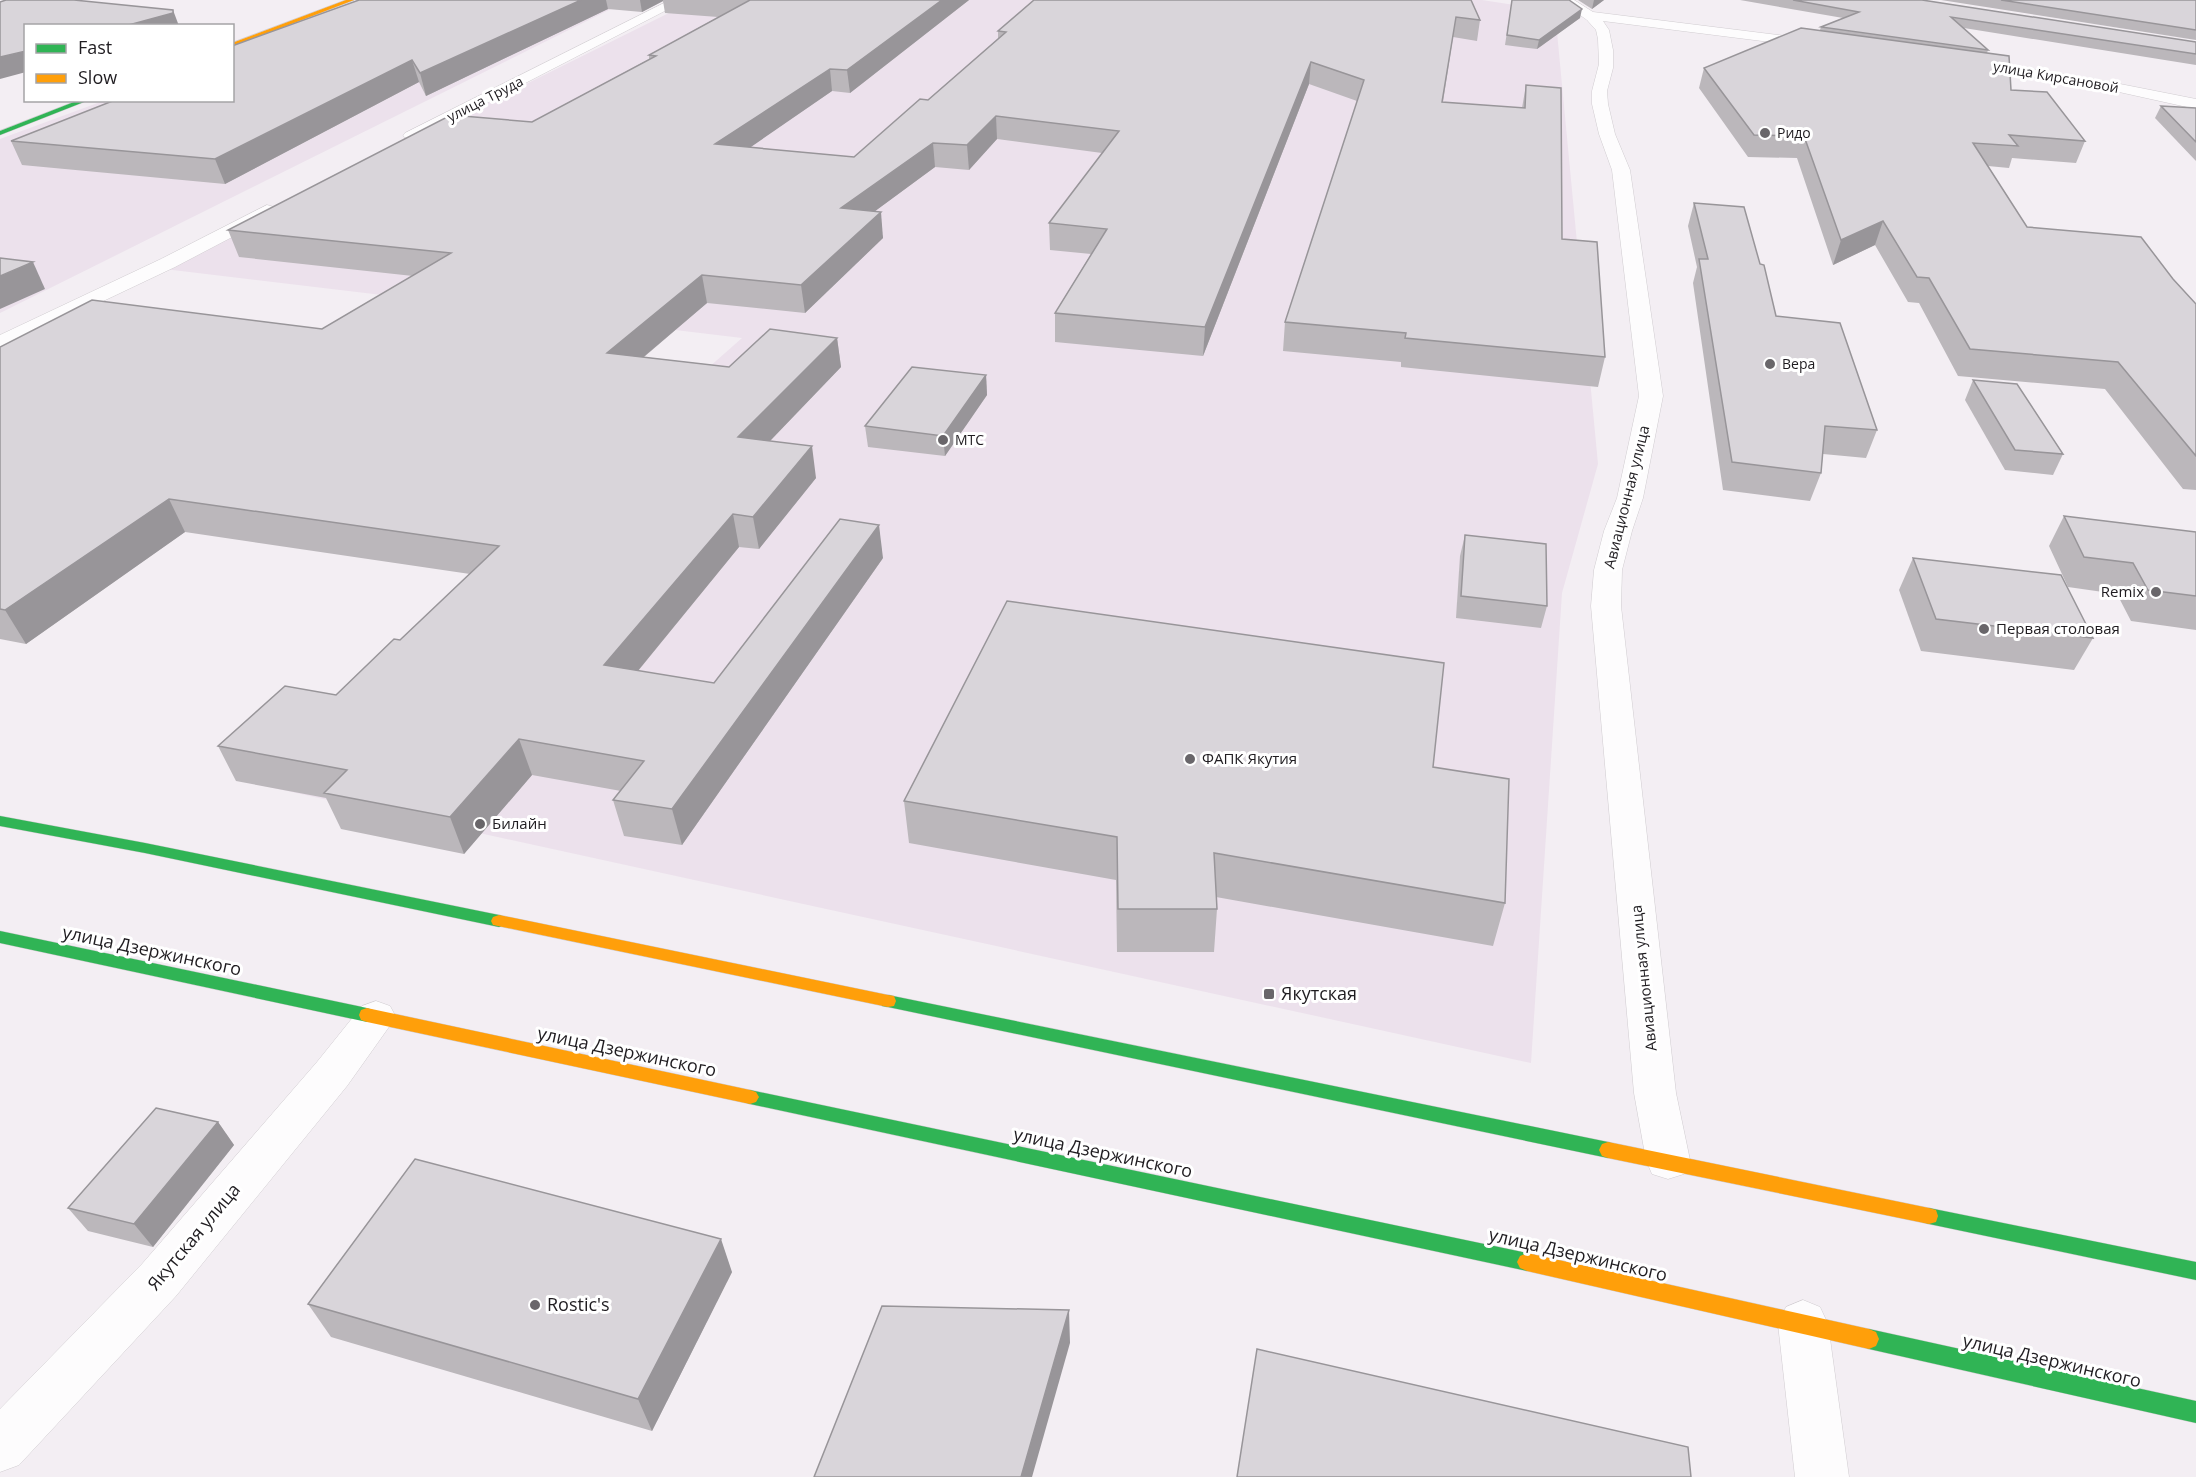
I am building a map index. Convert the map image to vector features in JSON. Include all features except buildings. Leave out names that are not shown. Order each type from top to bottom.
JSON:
[{"type":"main road","points":[[234,31],[319,0]]},
{"type":"main road","points":[[234,44],[351,0]]},
{"type":"main road","points":[[9,114],[41,102]]},
{"type":"main road","points":[[0,133],[81,102]]},
{"type":"main road","points":[[0,821],[145,848],[2196,1270]]},
{"type":"main road","name":"улица Дзержинского","points":[[0,937],[1498,1256],[2196,1412]]},
{"type":"street","name":"улица Труда","points":[[394,145],[680,0]]},
{"type":"street","points":[[1564,0],[1593,16],[1838,46]]},
{"type":"street","name":"Авиационная улица","points":[[1593,16],[1605,40],[1606,64],[1599,93],[1626,196],[1651,396],[1630,498],[1618,531],[1608,570],[1606,606],[1654,1081],[1668,1160]]},
{"type":"street","name":"улица Кирсановой","points":[[1954,60],[2110,86],[2196,104]]},
{"type":"street","points":[[0,343],[168,263],[281,204]]},
{"type":"street","name":"Якутская улица","points":[[0,1446],[159,1280],[332,1074],[376,1017]]},
{"type":"street","points":[[1803,1324],[1822,1477]]},
{"type":"shaded area","points":[[629,0],[0,313],[0,139],[100,102],[234,102],[234,99]]},
{"type":"shaded area","points":[[695,0],[1482,0],[1555,11],[1598,464],[1562,593],[1531,1063],[241,781],[742,338],[156,268]]},
{"type":"traffic: fast","points":[[0,133],[81,102]]},
{"type":"traffic: fast","points":[[0,821],[145,848],[499,921]]},
{"type":"traffic: fast","points":[[0,937],[367,1015]]},
{"type":"traffic: fast","points":[[888,1001],[1608,1150]]},
{"type":"traffic: fast","points":[[750,1097],[1527,1262]]},
{"type":"traffic: fast","points":[[1929,1216],[2196,1271]]},
{"type":"traffic: fast","points":[[1869,1339],[2196,1412]]},
{"type":"traffic: slow","points":[[234,44],[351,0]]},
{"type":"traffic: slow","points":[[499,921],[888,1001]]},
{"type":"traffic: slow","points":[[367,1015],[750,1097]]},
{"type":"traffic: slow","points":[[1608,1150],[1929,1216]]},
{"type":"traffic: slow","points":[[1527,1262],[1869,1339]]},
{"type":"place","name":"Ридо","points":[[1765,133]]},
{"type":"place","name":"Вера","points":[[1770,364]]},
{"type":"place","name":"МТС","points":[[943,440]]},
{"type":"place","name":"Remix","points":[[2156,592]]},
{"type":"place","name":"Первая столовая","points":[[1984,629]]},
{"type":"place","name":"ФАПК Якутия","points":[[1190,759]]},
{"type":"place","name":"Билайн","points":[[480,824]]},
{"type":"place","name":"Якутская","points":[[1269,994]]},
{"type":"place","name":"Rostic's","points":[[535,1305]]}]
